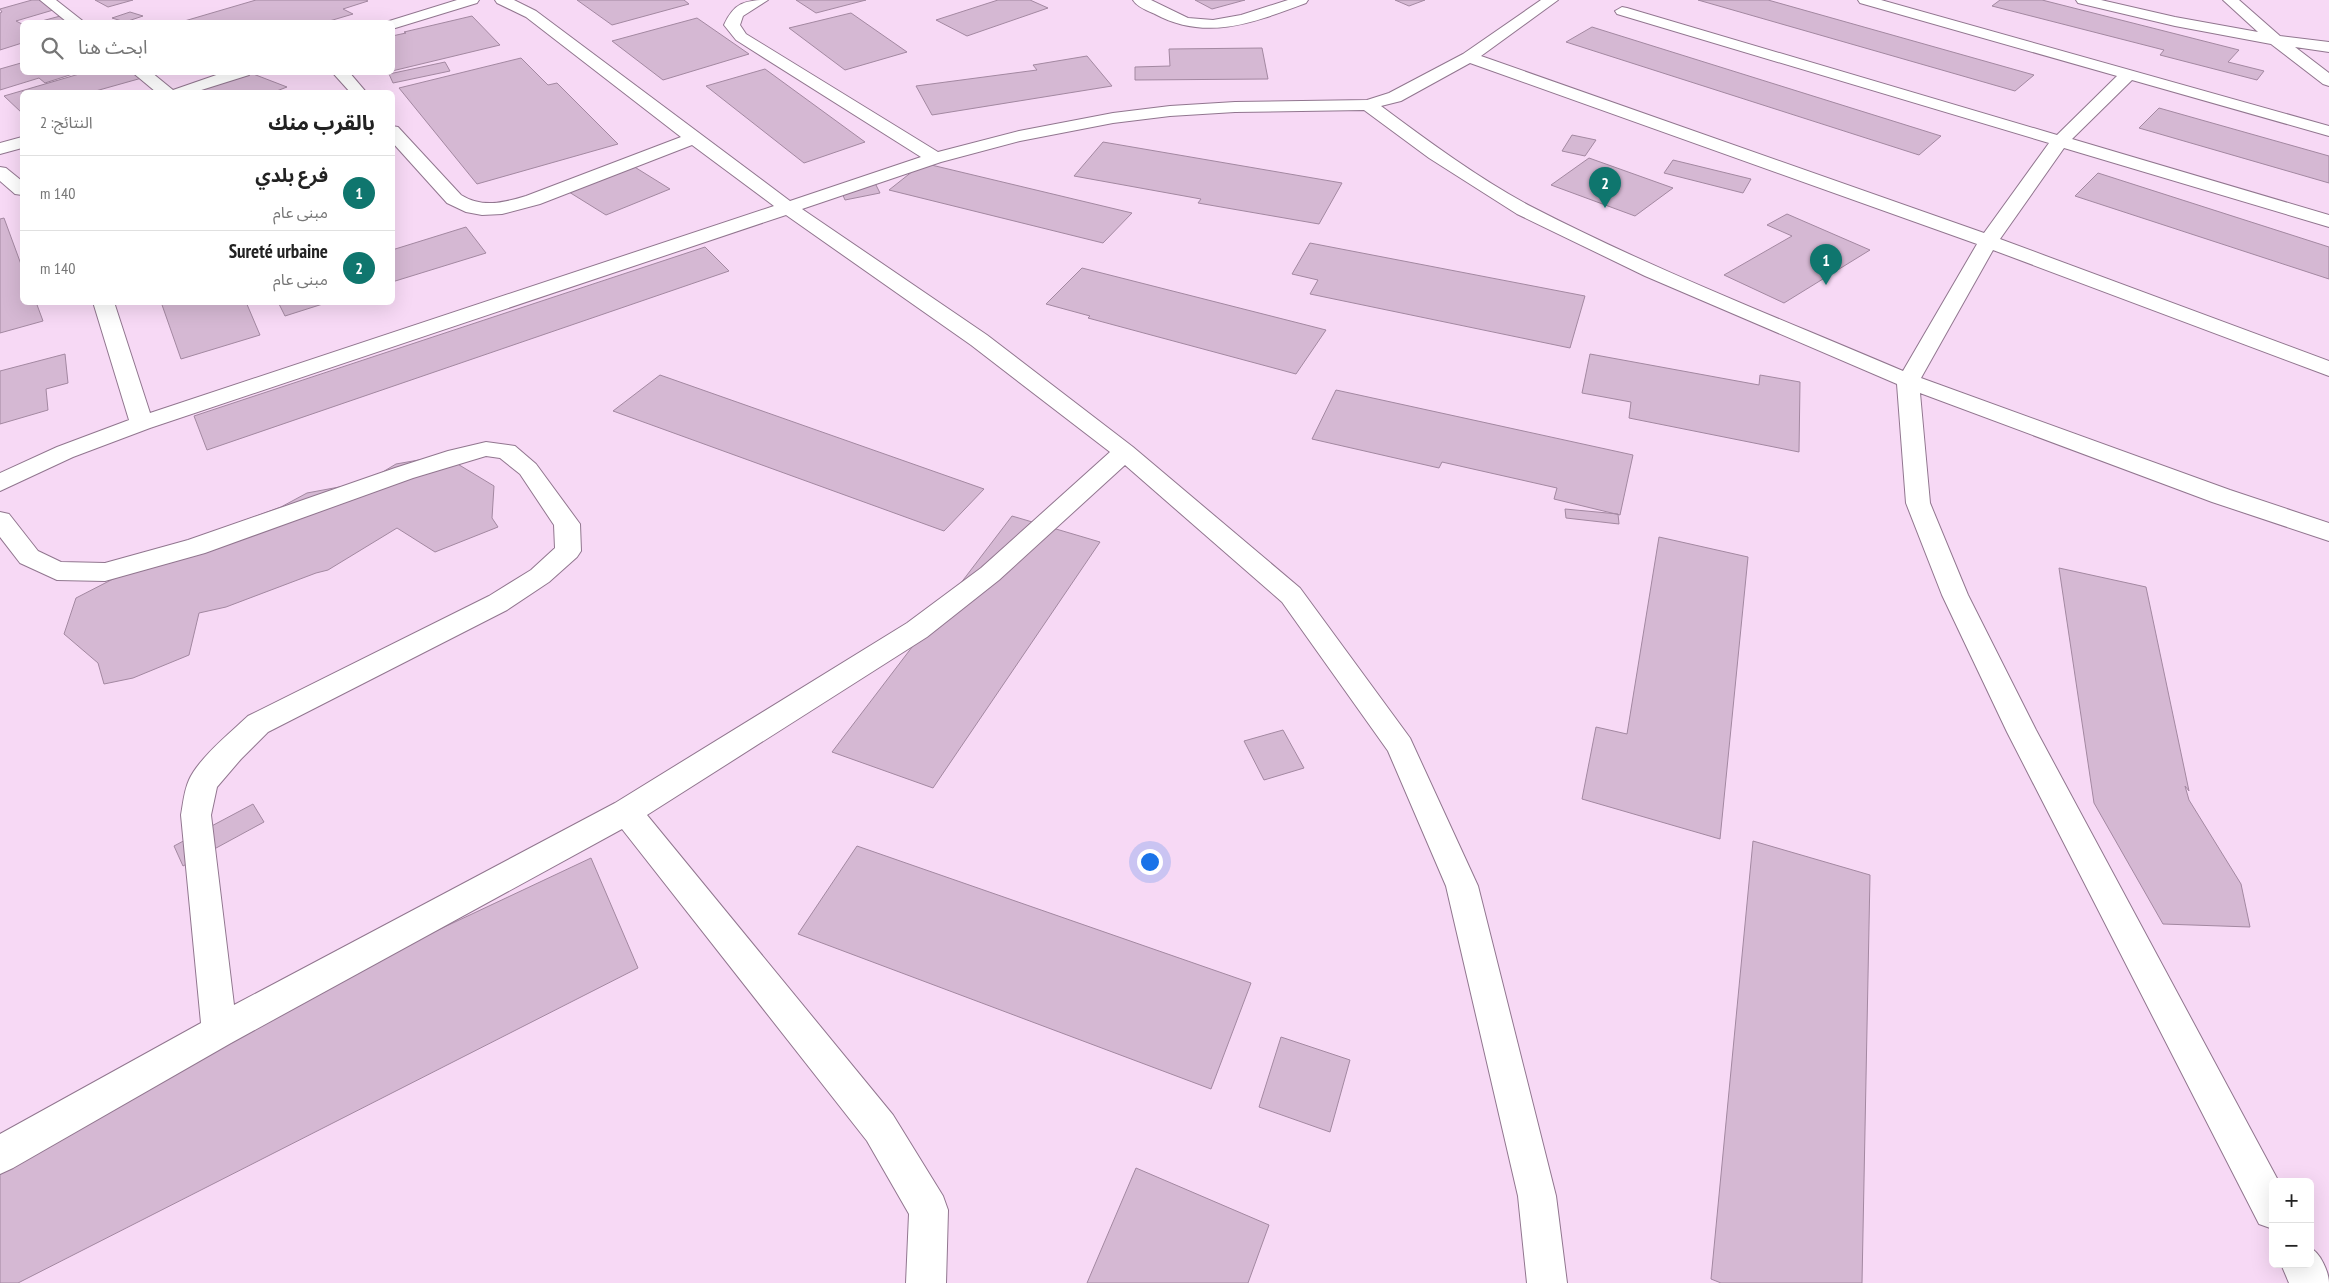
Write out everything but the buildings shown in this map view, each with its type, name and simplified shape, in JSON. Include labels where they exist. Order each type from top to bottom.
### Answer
[{"type":"street","points":[[48,0],[73,20]]},
{"type":"street","points":[[395,24],[472,0]]},
{"type":"street","points":[[502,0],[531,14],[788,208],[979,340],[1125,452],[1291,595],[1400,746],[1462,886],[1537,1196],[1547,1283]]},
{"type":"street","points":[[761,0],[737,12],[732,24],[741,37],[934,158]]},
{"type":"street","points":[[1140,0],[1167,15],[1186,22],[1209,24],[1234,21],[1301,0]]},
{"type":"street","points":[[0,483],[65,452],[142,423],[934,158],[1019,136],[1113,118],[1170,111],[1235,107],[1368,105],[1396,97],[1469,57],[1551,0]]},
{"type":"street","points":[[1865,0],[2329,131]]},
{"type":"street","points":[[2083,0],[2190,25],[2276,41],[2329,47]]},
{"type":"street","points":[[2230,0],[2276,41],[2329,80]]},
{"type":"street","points":[[1622,11],[2329,221]]},
{"type":"street","points":[[1469,57],[1988,241],[2329,369]]},
{"type":"street","points":[[144,75],[163,90]]},
{"type":"street","points":[[186,90],[234,75]]},
{"type":"street","points":[[343,75],[356,90]]},
{"type":"street","points":[[2128,75],[2060,141],[1988,241],[1908,381],[1918,503],[1955,595],[2022,732],[2269,1202]]},
{"type":"street","points":[[1368,105],[1435,154],[1524,210],[1652,272],[1908,381],[2221,496],[2329,532]]},
{"type":"street","points":[[395,134],[454,199],[465,207],[485,210],[510,207],[533,200],[694,138]]},
{"type":"street","points":[[0,149],[20,143]]},
{"type":"street","points":[[0,172],[20,188]]},
{"type":"street","points":[[104,305],[142,423]]},
{"type":"street","points":[[0,520],[28,557],[36,561],[57,571],[105,572],[196,547],[404,473],[456,456],[486,449],[507,451],[528,469],[567,524],[568,551],[540,576],[498,603],[258,724],[230,751],[203,782],[196,814],[219,1031]]},
{"type":"street","points":[[0,1155],[219,1031],[626,812],[917,630],[990,574],[1125,452]]},
{"type":"street","points":[[626,812],[880,1128],[929,1210],[926,1283]]},
{"type":"street","points":[[2303,1268],[2311,1283]]},
{"type":"place","name":"Sureté urbaine","points":[[1605,208]]},
{"type":"place","name":"فرع بلدي","points":[[1826,285]]}]
